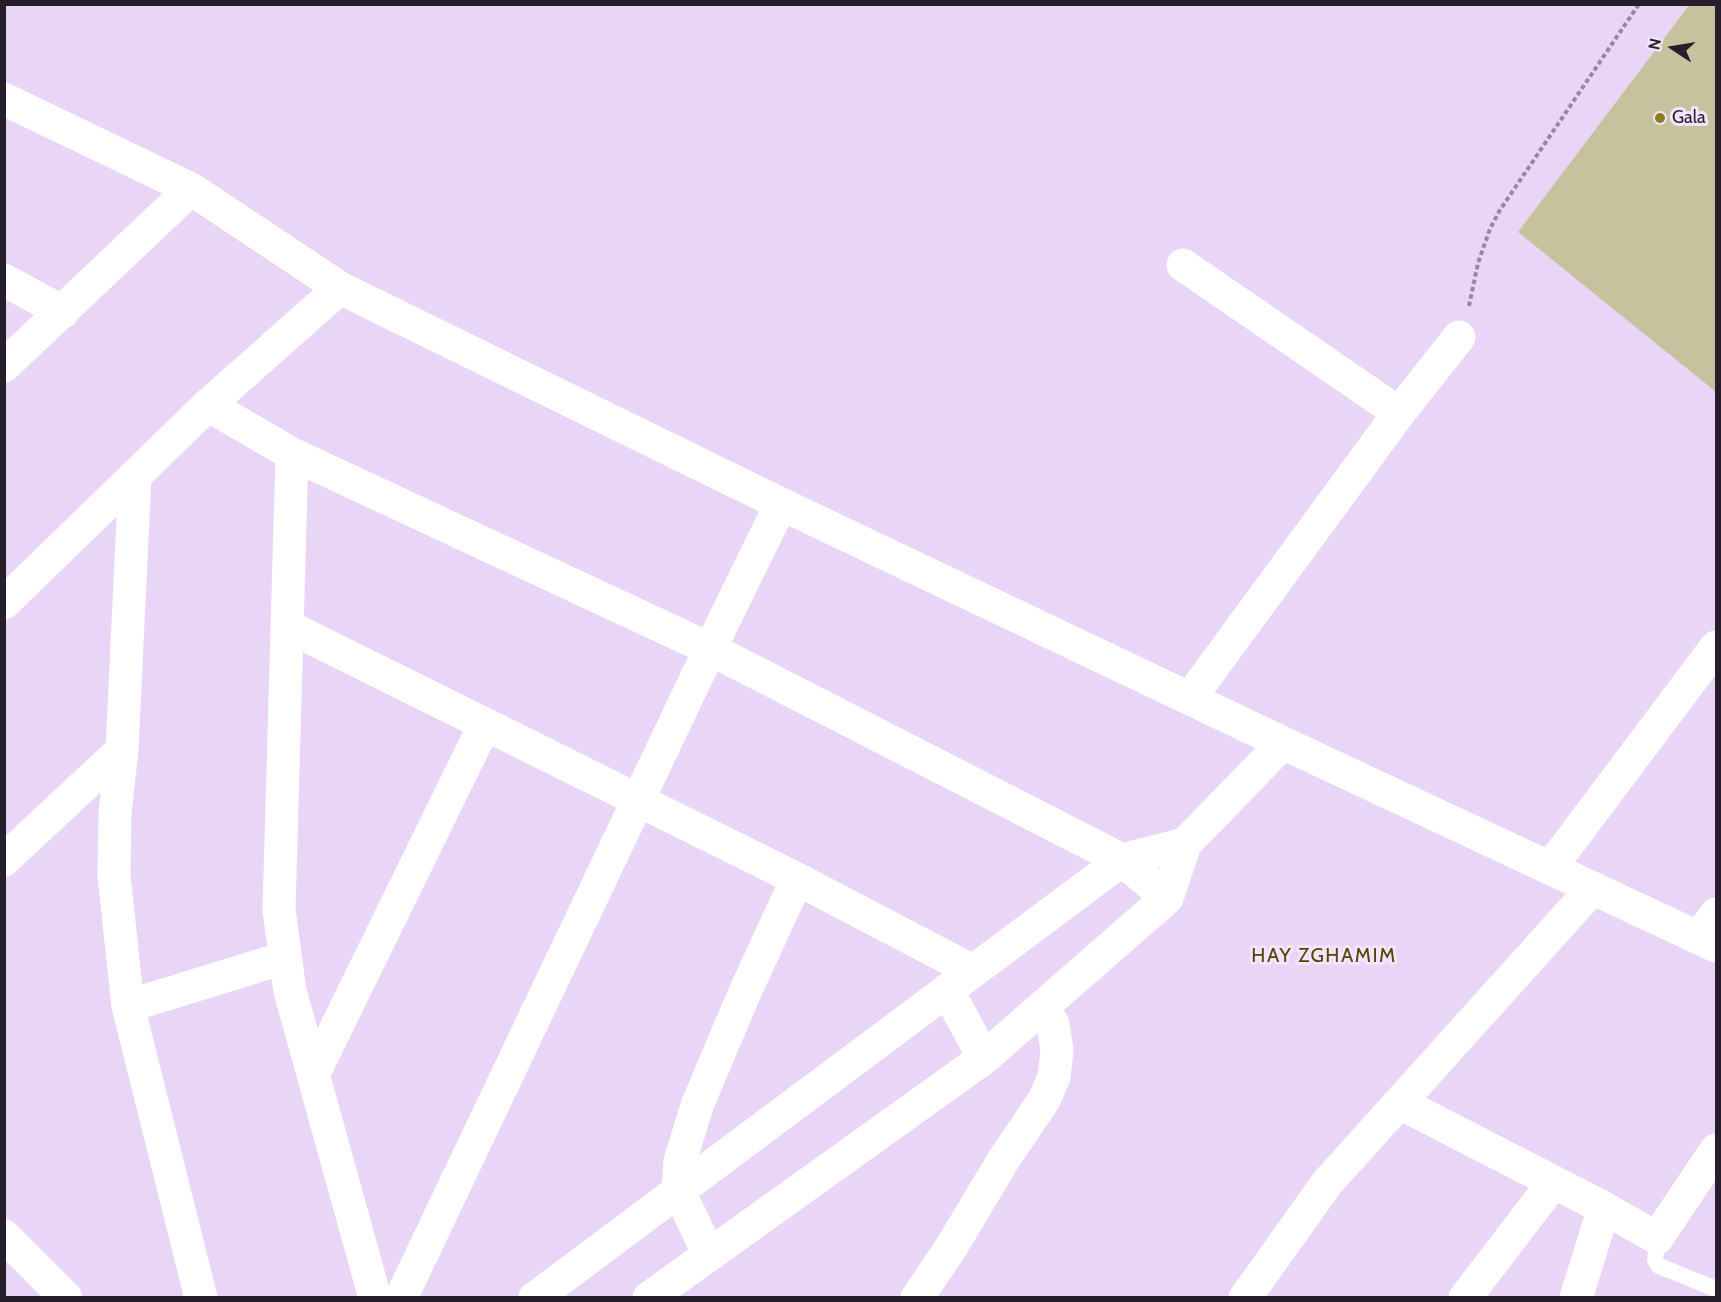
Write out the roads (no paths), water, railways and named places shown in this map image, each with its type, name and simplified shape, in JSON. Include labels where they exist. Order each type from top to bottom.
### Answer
[{"type":"street","points":[[4,99],[191,189],[340,288],[782,504],[1593,888],[1710,932]]},
{"type":"street","points":[[4,366],[191,189]]},
{"type":"street","points":[[1184,265],[1399,413]]},
{"type":"street","points":[[4,280],[63,312]]},
{"type":"street","points":[[4,603],[208,405],[340,288]]},
{"type":"street","points":[[1190,698],[1399,413],[1459,336]]},
{"type":"street","points":[[208,405],[292,454],[710,649],[1122,860],[1167,898]]},
{"type":"street","points":[[292,454],[279,910],[290,991],[375,1298]]},
{"type":"street","points":[[135,476],[122,750],[115,813],[114,876],[128,1006],[201,1298]]},
{"type":"street","points":[[401,1298],[710,649],[782,504]]},
{"type":"street","points":[[287,626],[797,879],[973,971]]},
{"type":"street","points":[[1550,868],[1716,647]]},
{"type":"street","points":[[313,1075],[485,724]]},
{"type":"street","points":[[649,1298],[984,1058],[1167,898],[1185,844],[1283,743]]},
{"type":"street","points":[[4,860],[122,750]]},
{"type":"street","points":[[535,1298],[678,1189],[1122,860],[1185,844]]},
{"type":"street","points":[[709,1254],[678,1189],[680,1161],[698,1103],[745,992],[797,879]]},
{"type":"street","points":[[1245,1298],[1328,1183],[1593,888]]},
{"type":"street","points":[[128,1006],[284,958]]},
{"type":"street","points":[[947,990],[984,1058]]},
{"type":"street","points":[[917,1298],[952,1246],[1004,1159],[1044,1101],[1054,1077],[1057,1050],[1053,1024],[1041,1008]]},
{"type":"street","points":[[1400,1102],[1657,1238],[1716,1150]]},
{"type":"street","points":[[1465,1298],[1554,1183]]},
{"type":"street","points":[[1576,1298],[1604,1208]]},
{"type":"street","points":[[4,1236],[66,1298]]},
{"type":"lane","points":[[1657,1238],[1655,1260],[1659,1266],[1716,1289]]},
{"type":"place","name":"Gala","points":[[1660,118]]},
{"type":"district","name":"HAY ZGHAMIM","points":[[1324,956]]}]
